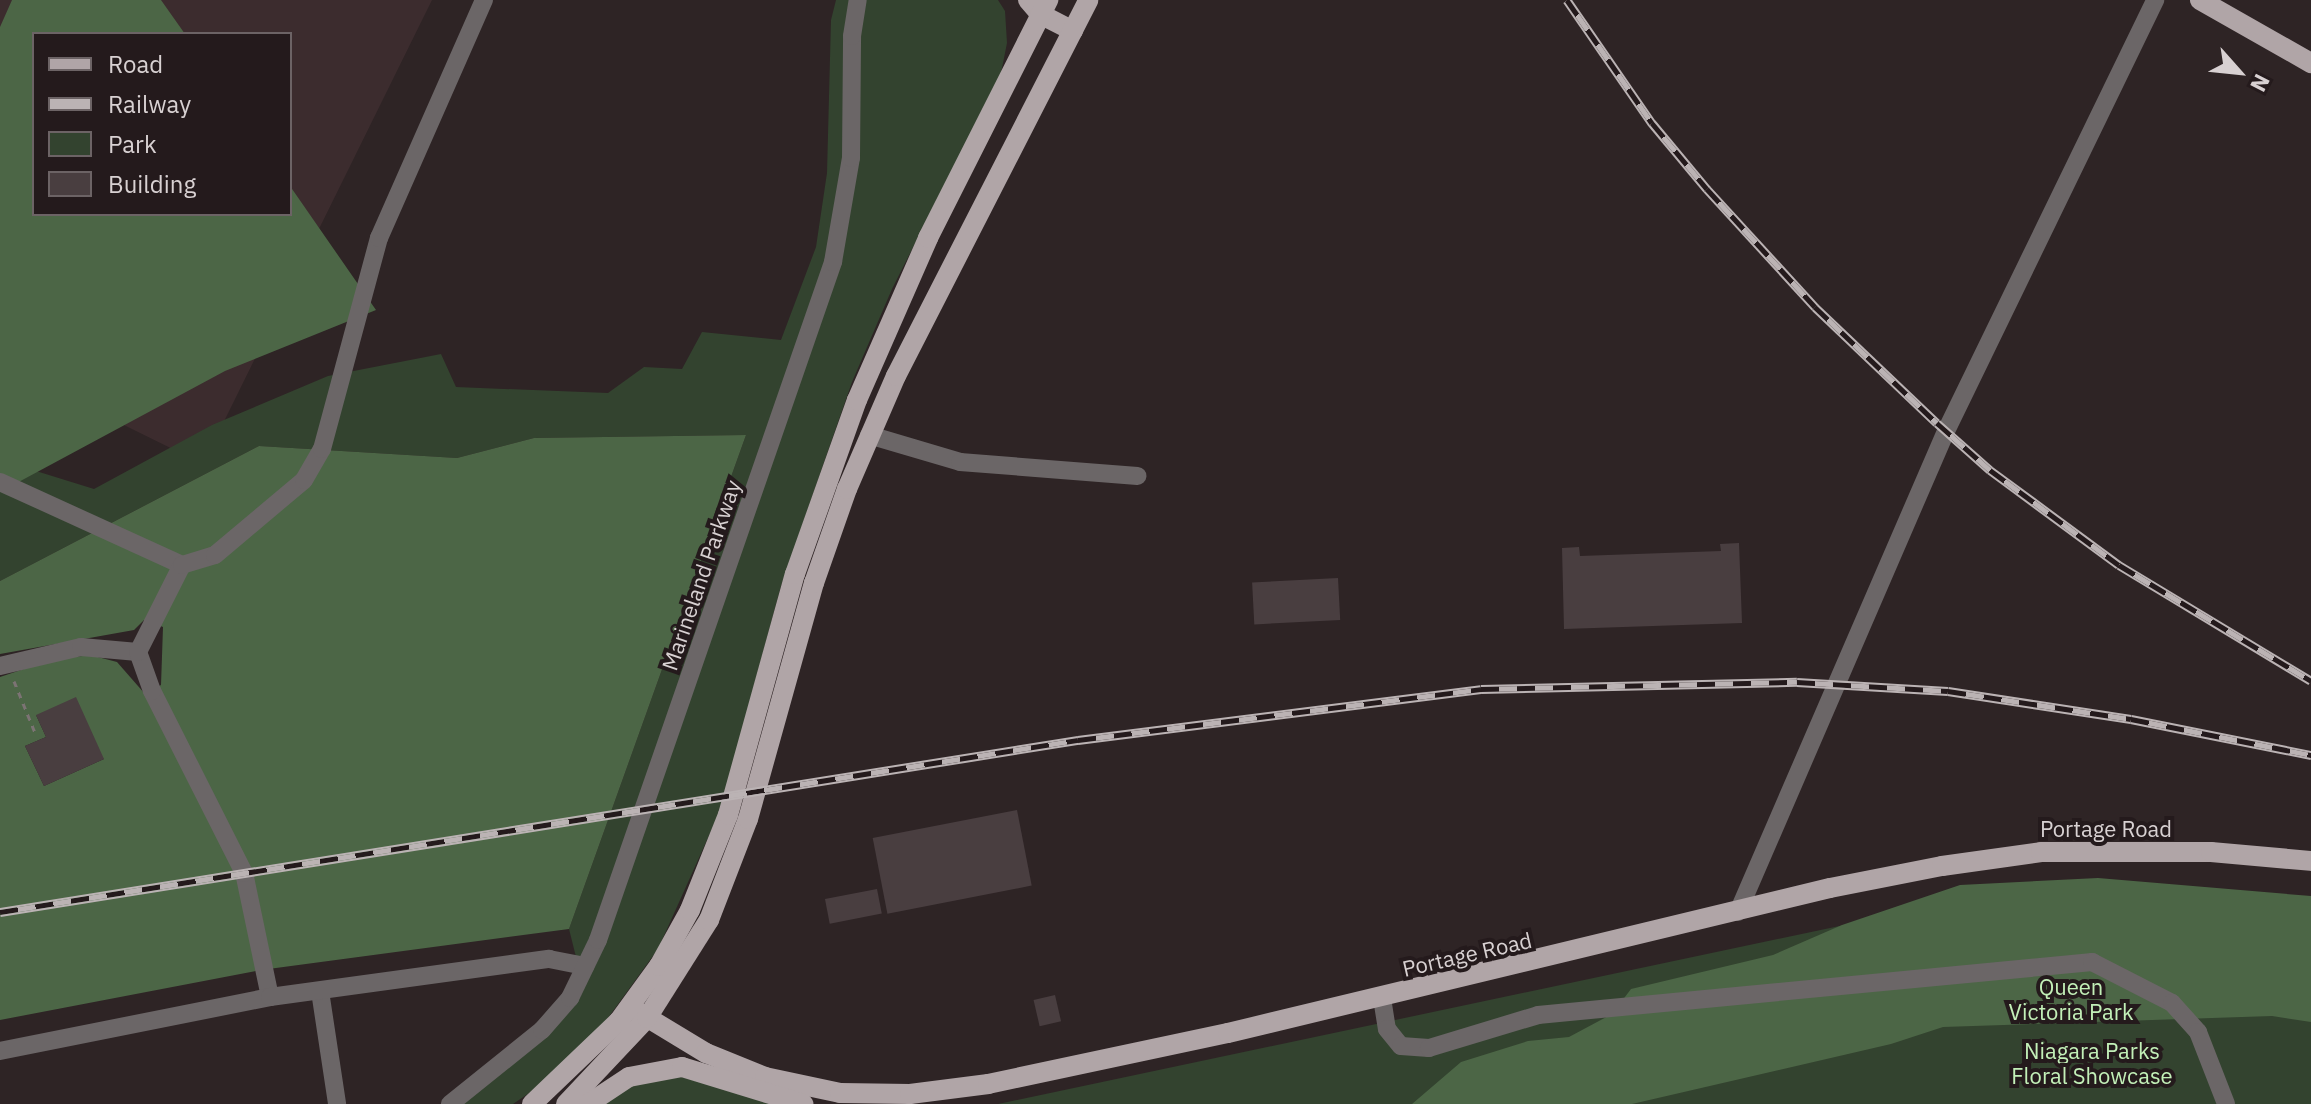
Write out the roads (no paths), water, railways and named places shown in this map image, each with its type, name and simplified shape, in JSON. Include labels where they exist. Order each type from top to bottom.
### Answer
[{"type":"main road","points":[[566,1104],[698,939],[732,866],[814,583],[869,435],[1088,0]]},
{"type":"main road","points":[[2200,0],[2311,63]]},
{"type":"main road","points":[[532,1104],[639,1013],[716,850],[795,574],[879,344],[1039,5],[1073,31]]},
{"type":"main road","name":"Portage Road","points":[[639,1013],[746,1071],[830,1092],[925,1093],[1067,1068],[1382,998],[1830,888],[2041,852],[2211,852],[2311,861]]},
{"type":"main road","points":[[588,1104],[629,1077],[682,1067],[803,1104]]},
{"type":"main road","points":[[949,1104],[995,1094],[1067,1068]]},
{"type":"street","points":[[270,997],[244,873],[152,691],[138,652],[182,565],[226,545],[304,480],[322,449],[379,238],[484,0]]},
{"type":"street","name":"Marineland Parkway","points":[[450,1104],[542,1030],[570,998],[585,966],[833,262],[851,158],[852,36],[858,0]]},
{"type":"street","points":[[1738,912],[1946,431],[2155,0]]},
{"type":"street","points":[[869,435],[960,462],[1137,476]]},
{"type":"street","points":[[0,482],[182,565]]},
{"type":"street","points":[[3,664],[81,647],[138,652]]},
{"type":"street","points":[[0,1051],[270,997],[549,959],[585,966]]},
{"type":"street","points":[[1382,998],[1387,1029],[1401,1046],[1429,1048],[1538,1015],[2092,962],[2172,1003],[2198,1032],[2226,1104]]},
{"type":"street","points":[[320,991],[337,1104]]},
{"type":"railway","points":[[1567,0],[1652,123],[1707,189],[1815,307],[1937,423],[1990,470],[2119,565],[2311,681]]},
{"type":"railway","points":[[0,912],[1078,740],[1481,689],[1797,682],[1948,691],[2131,719],[2311,755]]},
{"type":"park label","name":"Queen Victoria Park","points":[[2071,998]]},
{"type":"park label","name":"Niagara Parks Floral Showcase","points":[[2092,1062]]}]
